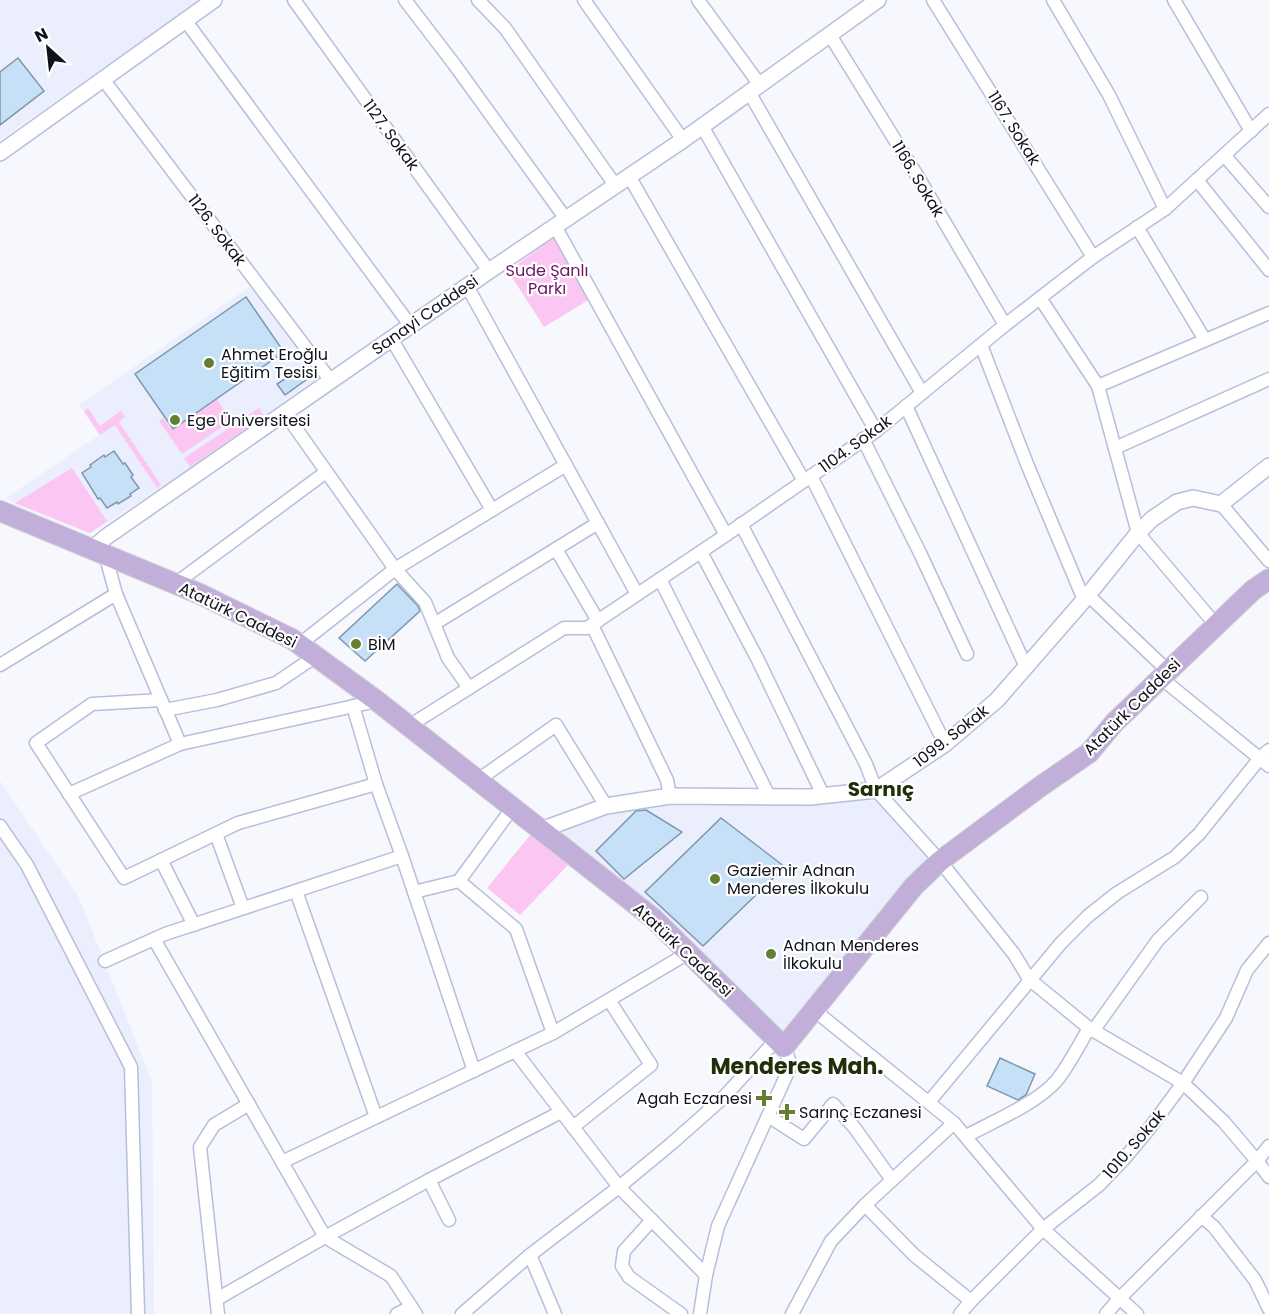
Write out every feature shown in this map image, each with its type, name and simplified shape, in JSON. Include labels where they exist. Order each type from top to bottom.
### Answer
[{"type":"main road","name":"Atatürk Caddesi","points":[[0,511],[200,594],[300,644],[377,701],[652,918],[780,1043],[814,1010],[914,886],[940,861],[1089,753],[1115,722],[1164,674],[1253,590],[1269,579]]},
{"type":"street","points":[[0,153],[214,0]]},
{"type":"street","name":"1127. Sokak","points":[[294,0],[489,271]]},
{"type":"street","points":[[405,0],[454,64],[561,222],[726,535]]},
{"type":"street","points":[[478,0],[505,28],[615,185]]},
{"type":"street","points":[[584,0],[683,140]]},
{"type":"street","points":[[698,0],[755,88],[922,393]]},
{"type":"street","name":"1167. Sokak","points":[[933,0],[1093,257]]},
{"type":"street","points":[[1053,0],[1109,95],[1165,209]]},
{"type":"street","points":[[1174,0],[1251,131]]},
{"type":"street","name":"Sanayi Caddesi","points":[[98,552],[106,537],[391,338],[683,140],[830,34],[870,2]]},
{"type":"street","points":[[185,20],[410,325]]},
{"type":"street","name":"1166. Sokak","points":[[830,34],[1005,325]]},
{"type":"street","name":"1126. Sokak","points":[[103,79],[331,381]]},
{"type":"street","name":"1104. Sokak","points":[[409,726],[564,628],[587,628],[595,623],[876,431],[1005,325],[1093,257],[1165,209],[1269,114]]},
{"type":"street","points":[[702,126],[876,431]]},
{"type":"street","points":[[1224,155],[1269,207]]},
{"type":"street","points":[[629,176],[808,478],[945,744]]},
{"type":"street","points":[[1197,180],[1269,270]]},
{"type":"street","points":[[1137,227],[1205,340]]},
{"type":"street","points":[[467,286],[637,594]]},
{"type":"street","points":[[1040,298],[1098,386],[1138,533],[1216,625]]},
{"type":"street","points":[[1098,386],[1269,313]]},
{"type":"street","points":[[391,338],[492,510]]},
{"type":"street","points":[[929,1102],[1060,943],[1088,916],[1117,893],[1175,857],[1199,834],[1266,758],[1164,674],[1086,597],[1028,464],[981,345]]},
{"type":"street","points":[[1115,448],[1269,379]]},
{"type":"street","points":[[906,406],[1026,667]]},
{"type":"street","points":[[285,413],[395,569],[425,602],[448,658],[469,688]]},
{"type":"street","points":[[863,439],[967,654]]},
{"type":"street","points":[[300,644],[395,569],[567,465]]},
{"type":"street","points":[[1269,466],[1221,504],[1269,561]]},
{"type":"street","points":[[175,584],[326,471]]},
{"type":"street","name":"1099. Sokak","points":[[541,830],[606,806],[670,796],[823,795],[876,790],[945,744],[997,700],[1152,519],[1177,502],[1193,498],[1221,504]]},
{"type":"street","points":[[434,624],[598,523]]},
{"type":"street","points":[[741,524],[866,764],[876,790],[940,861],[1014,954],[1029,979],[1091,1030],[1183,1083],[1224,1122],[1269,1177]]},
{"type":"street","points":[[556,549],[595,623],[667,780],[670,796]]},
{"type":"street","points":[[98,552],[180,744]]},
{"type":"street","points":[[701,552],[758,660],[823,795]]},
{"type":"street","points":[[660,579],[770,796]]},
{"type":"street","points":[[0,665],[116,594]]},
{"type":"street","points":[[316,656],[276,683],[217,700],[163,705],[92,704],[36,743],[124,878],[238,823],[376,784]]},
{"type":"street","points":[[69,794],[180,744],[377,701]]},
{"type":"street","points":[[353,706],[376,784],[474,1071]]},
{"type":"street","points":[[478,780],[556,726],[606,806]]},
{"type":"street","points":[[414,892],[459,881],[513,807]]},
{"type":"street","points":[[0,826],[27,865],[131,1067],[138,1314]]},
{"type":"street","points":[[216,834],[243,908]]},
{"type":"street","points":[[105,961],[154,939],[402,856]]},
{"type":"street","points":[[161,860],[194,925]]},
{"type":"street","points":[[459,881],[516,928],[553,1033]]},
{"type":"street","points":[[296,891],[376,1117]]},
{"type":"street","points":[[966,1136],[1044,1093],[1057,1080],[1158,940],[1201,897]]},
{"type":"street","points":[[154,939],[325,1237],[391,1276],[413,1310],[397,1314]]},
{"type":"street","name":"1010. Sokak","points":[[960,1314],[970,1301],[1043,1229],[1099,1185],[1149,1129],[1226,1018],[1247,970],[1269,943]]},
{"type":"street","points":[[282,1162],[553,1033],[688,953]]},
{"type":"street","points":[[573,1127],[651,1065],[609,1000]]},
{"type":"street","points":[[814,1010],[954,1123],[1043,1229],[1137,1314]]},
{"type":"street","points":[[462,1314],[530,1255],[619,1187],[723,1098],[780,1043],[791,1065],[718,1226],[706,1275],[700,1314]]},
{"type":"street","points":[[515,1051],[619,1187],[706,1275]]},
{"type":"street","points":[[218,1314],[200,1147],[214,1125],[249,1104]]},
{"type":"street","points":[[768,1116],[804,1138],[833,1104],[854,1127],[892,1180]]},
{"type":"street","points":[[217,1299],[429,1180],[561,1112]]},
{"type":"street","points":[[792,1314],[831,1241],[865,1205],[954,1123]]},
{"type":"street","points":[[1106,1314],[1257,1161],[1269,1146]]},
{"type":"street","points":[[429,1180],[449,1220]]},
{"type":"street","points":[[865,1205],[914,1255],[970,1301]]},
{"type":"street","points":[[1202,1216],[1214,1227],[1255,1280],[1269,1309]]},
{"type":"street","points":[[652,1220],[624,1251],[622,1266],[629,1277],[681,1314]]},
{"type":"street","points":[[530,1255],[555,1314]]},
{"type":"shaded area","points":[[0,0],[201,0],[0,140]]},
{"type":"shaded area","name":"Ege Üniversitesi","points":[[251,286],[320,379],[90,534],[15,504],[6,498],[99,435],[79,405]]},
{"type":"shaded area","points":[[0,781],[79,898],[152,1081],[154,1314],[0,1314]]},
{"type":"shaded area","name":"Adnan Menderes İlkokulu","points":[[876,790],[940,861],[784,1047],[541,830],[606,806]]},
{"type":"green space","name":"Sude Şanlı Parkı","points":[[556,236],[590,299],[544,327],[508,271]]},
{"type":"green space","points":[[217,399],[231,421],[182,454],[159,421],[163,418],[172,430]]},
{"type":"green space","points":[[88,408],[100,426],[121,411],[125,417],[119,422],[161,485],[157,488],[115,425],[100,435],[84,411]]},
{"type":"green space","points":[[259,408],[264,416],[190,467],[184,458]]},
{"type":"green space","points":[[72,468],[107,521],[90,533],[15,503]]},
{"type":"green space","points":[[532,833],[568,865],[520,915],[487,888]]},
{"type":"building","points":[[18,58],[44,91],[0,125],[0,72]]},
{"type":"building","name":"Ahmet Eroğlu Eğitim Tesisi","points":[[246,297],[284,352],[173,429],[135,374]]},
{"type":"building","points":[[303,367],[310,377],[285,395],[277,384]]},
{"type":"building","points":[[114,451],[123,464],[125,463],[139,488],[130,494],[131,496],[107,508],[100,498],[98,499],[82,473],[104,455],[105,457]]},
{"type":"building","points":[[397,584],[420,611],[365,661],[339,638]]},
{"type":"building","points":[[646,810],[682,832],[624,879],[596,851],[636,811]]},
{"type":"building","name":"Gaziemir Adnan Menderes İlkokulu","points":[[721,818],[785,867],[703,946],[645,892]]},
{"type":"building","points":[[1000,1058],[1035,1074],[1026,1095],[1018,1100],[987,1086]]},
{"type":"place","name":"Ahmet Eroğlu Eğitim Tesisi","points":[[209,363]]},
{"type":"place","name":"Ege Üniversitesi","points":[[175,420]]},
{"type":"place","name":"BİM","points":[[356,644]]},
{"type":"place","name":"Gaziemir Adnan Menderes İlkokulu","points":[[715,879]]},
{"type":"place","name":"Adnan Menderes İlkokulu","points":[[771,954]]},
{"type":"place","name":"Agah Eczanesi","points":[[764,1098]]},
{"type":"place","name":"Sarınç Eczanesi","points":[[787,1112]]},
{"type":"district","name":"Sarnıç","points":[[881,789]]},
{"type":"district","name":"Menderes Mah.","points":[[797,1066]]}]
